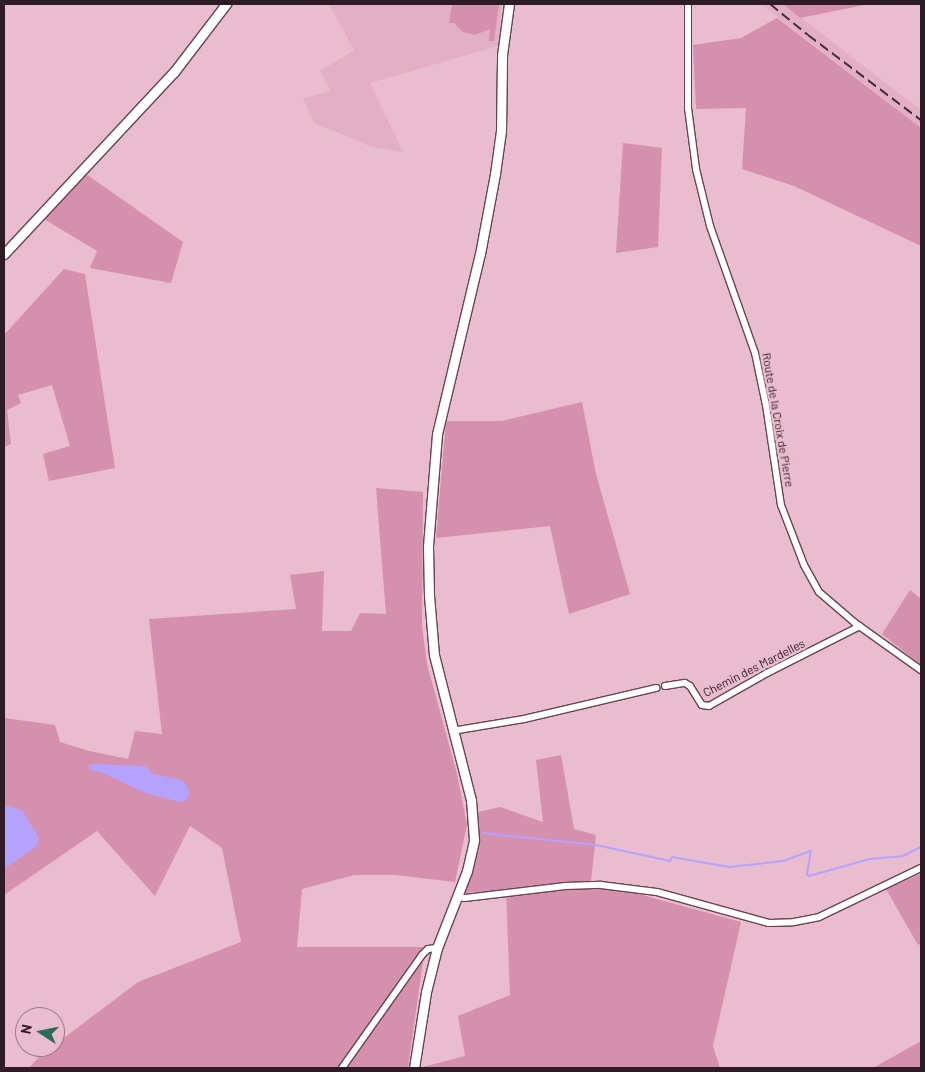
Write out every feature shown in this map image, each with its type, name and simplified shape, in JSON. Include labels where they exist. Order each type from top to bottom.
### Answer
[{"type":"main road","points":[[4,254],[174,72],[226,4]]},
{"type":"main road","points":[[414,1068],[426,992],[437,948],[472,854],[474,821],[438,678],[431,635],[428,571],[433,468],[441,413],[480,254],[495,174],[501,131],[502,56],[508,4]]},
{"type":"street","name":"Route de la Croix de Pierre","points":[[688,4],[688,99],[696,169],[710,226],[755,353],[766,404],[781,505],[812,583],[826,599],[921,670]]},
{"type":"street","name":"Chemin des Mardelles","points":[[664,686],[685,683],[690,686],[702,705],[710,706],[767,673],[860,626]]},
{"type":"street","points":[[452,731],[524,719],[656,688]]},
{"type":"street","points":[[457,897],[465,898],[565,886],[601,885],[657,892],[769,923],[794,922],[820,917],[921,868]]},
{"type":"street","points":[[342,1068],[422,955],[428,950],[437,948]]},
{"type":"shaded area","points":[[329,4],[502,4],[498,46],[370,83],[403,152],[372,147],[314,123],[303,98],[331,91],[320,71],[354,50]]},
{"type":"shaded area","points":[[452,4],[499,4],[494,41],[489,41],[490,29],[475,35],[463,32],[454,23],[449,23]]},
{"type":"shaded area","points":[[761,4],[783,4],[921,110],[921,128]]},
{"type":"shaded area","points":[[783,4],[869,4],[800,18]]},
{"type":"shaded area","points":[[777,18],[921,128],[921,246],[794,186],[742,169],[746,108],[696,109],[693,45],[741,38]]},
{"type":"shaded area","points":[[623,143],[662,148],[658,247],[616,253]]},
{"type":"shaded area","points":[[86,174],[183,242],[171,283],[90,268],[97,251],[44,219]]},
{"type":"shaded area","points":[[64,269],[85,274],[115,468],[49,481],[43,454],[70,446],[52,385],[18,395],[21,403],[7,410],[11,444],[4,447],[4,335]]},
{"type":"shaded area","points":[[582,402],[596,474],[630,594],[569,614],[550,526],[436,538],[446,421],[502,421]]},
{"type":"shaded area","points":[[376,488],[423,492],[422,626],[427,664],[457,774],[467,825],[455,882],[395,875],[354,875],[302,889],[297,947],[425,947],[408,1068],[29,1068],[39,1057],[65,1057],[65,1037],[138,982],[241,942],[222,848],[190,826],[155,896],[97,831],[4,895],[4,718],[55,725],[60,742],[89,751],[128,759],[135,731],[162,734],[149,619],[296,609],[290,575],[324,571],[322,631],[351,631],[360,613],[386,614]]},
{"type":"shaded area","points":[[910,590],[921,599],[921,665],[882,634]]},
{"type":"shaded area","points":[[561,755],[574,829],[596,835],[591,881],[741,922],[713,1046],[720,1068],[419,1068],[465,1056],[458,1016],[510,995],[506,890],[463,893],[479,849],[478,812],[500,807],[543,822],[536,760]]},
{"type":"shaded area","points":[[93,764],[145,766],[153,774],[182,780],[187,786],[189,794],[185,801],[180,802],[145,793],[103,773],[90,770],[88,766]]},
{"type":"shaded area","points":[[4,805],[22,810],[39,838],[37,846],[4,869]]},
{"type":"shaded area","points":[[921,874],[921,943],[918,945],[886,889]]},
{"type":"shaded area","points":[[921,1041],[921,1068],[873,1068]]},
{"type":"waterway","points":[[483,833],[596,845],[670,861],[672,857],[729,867],[783,861],[811,851],[807,874],[809,876],[870,859],[903,856],[921,847]]},
{"type":"railway","points":[[770,4],[921,120]]}]
